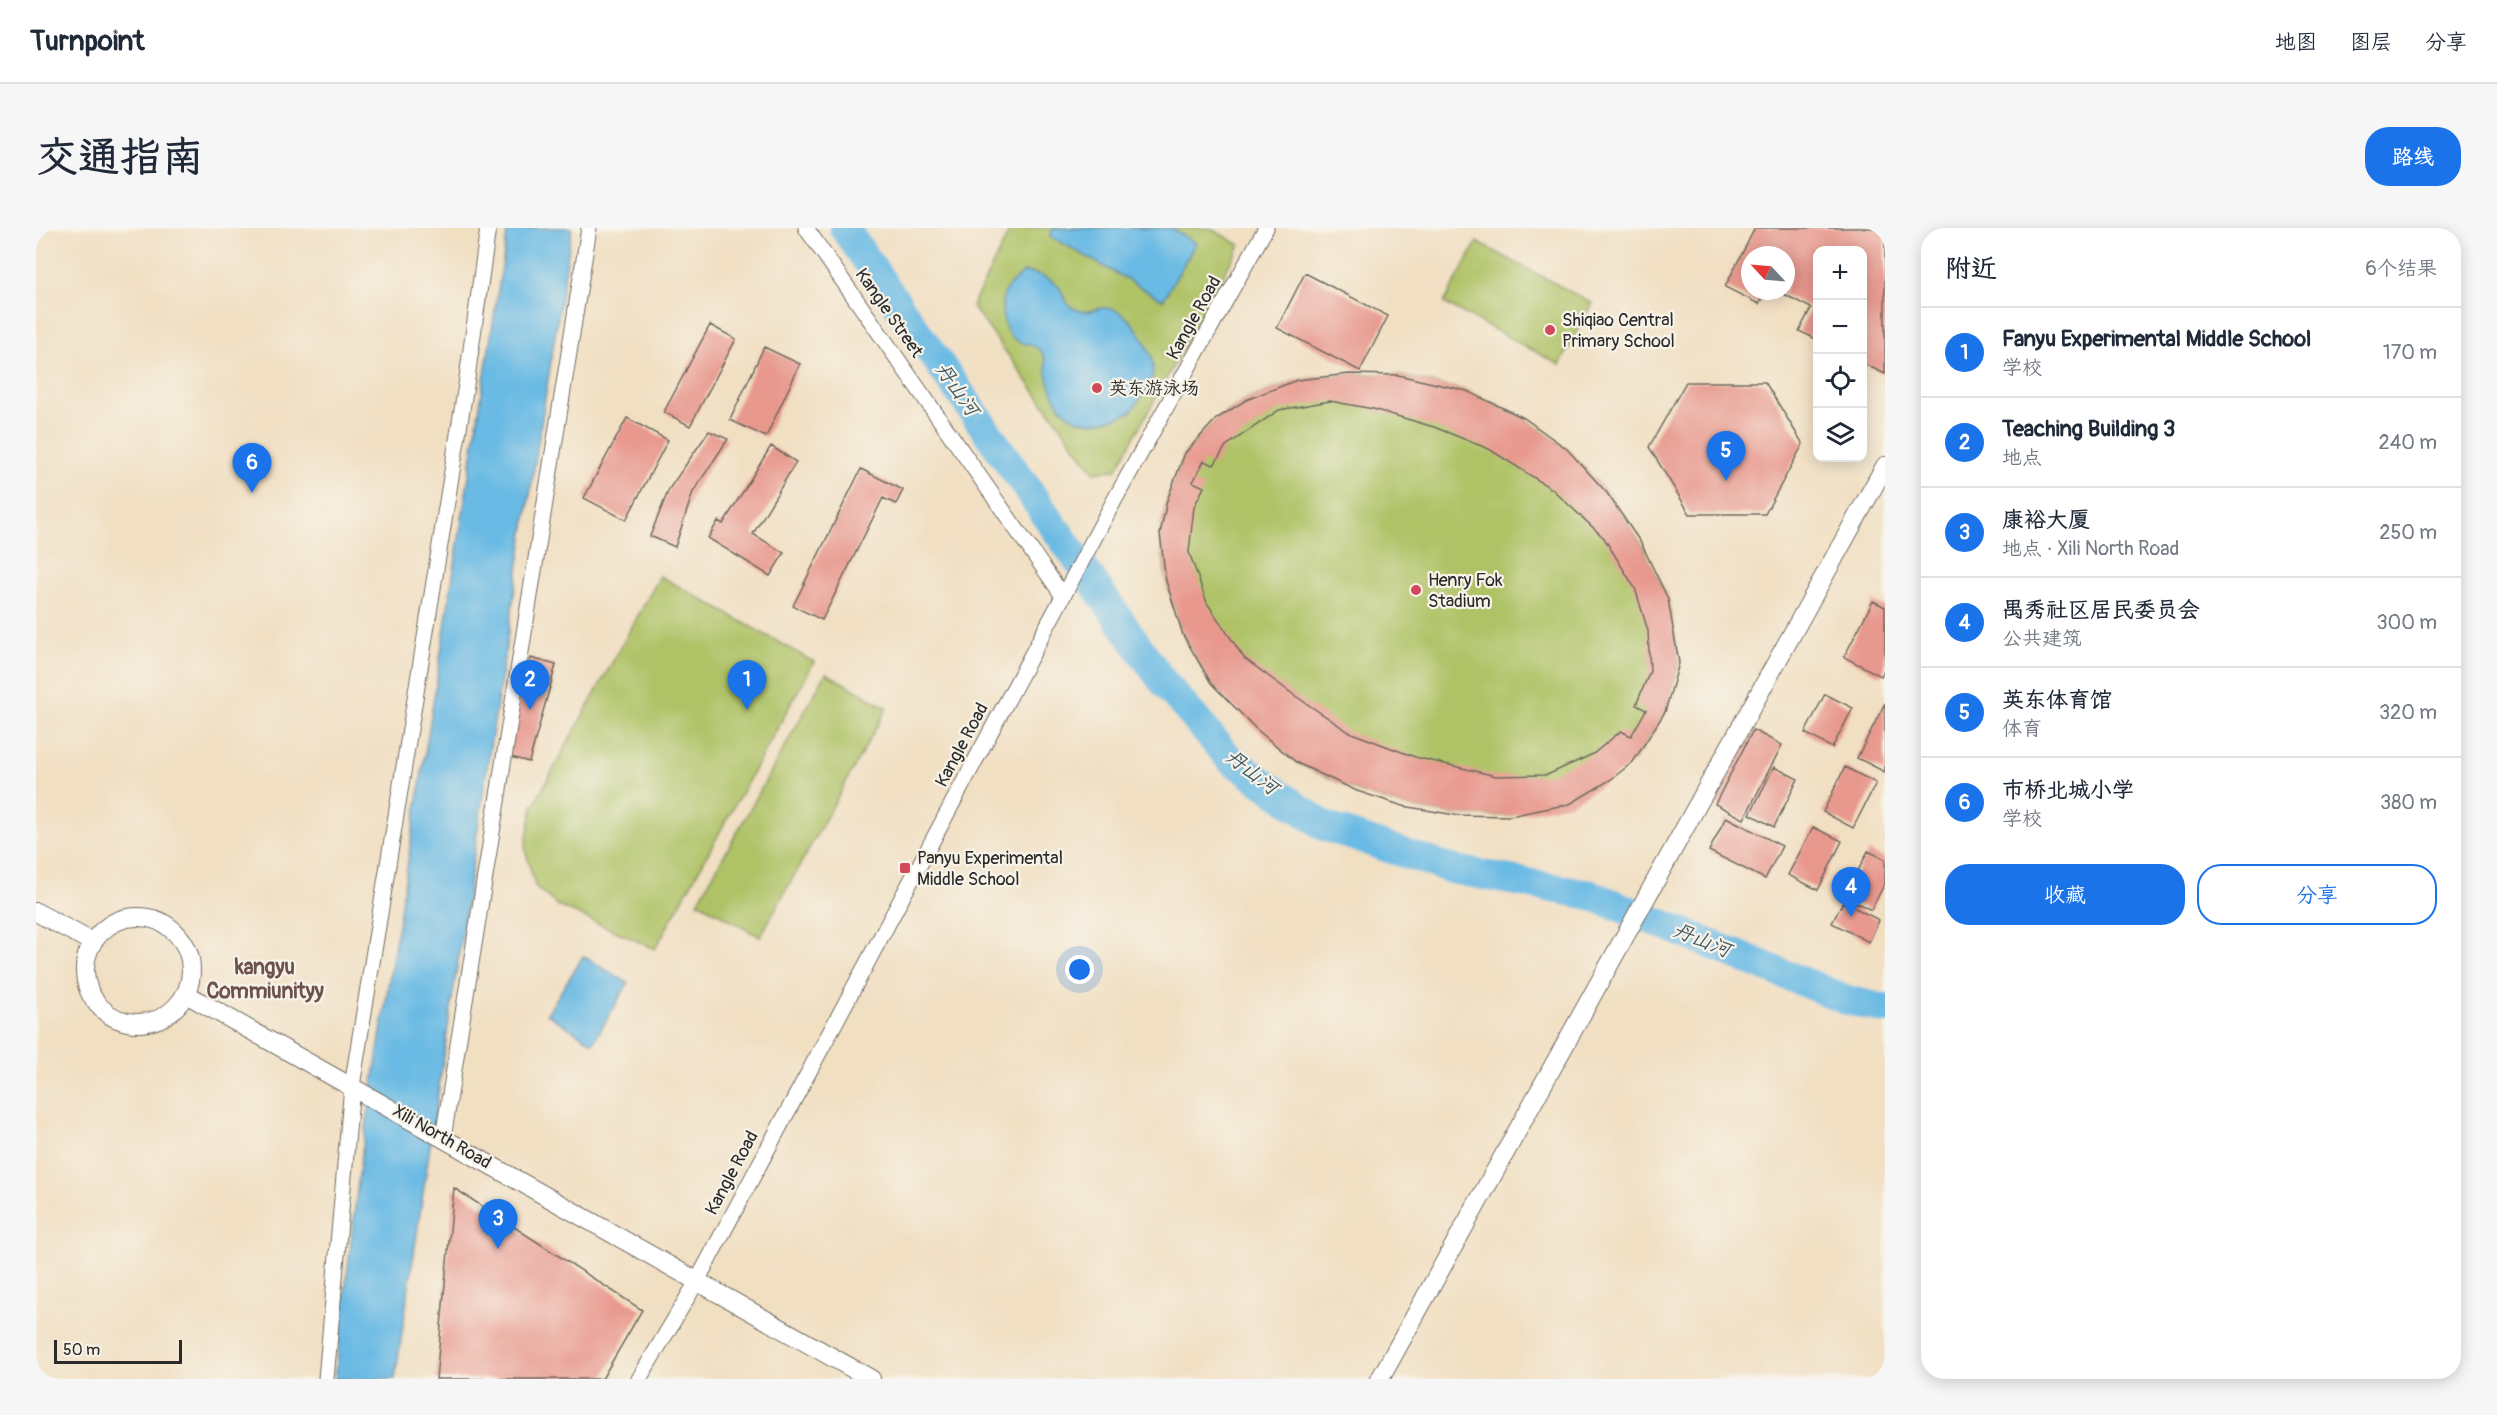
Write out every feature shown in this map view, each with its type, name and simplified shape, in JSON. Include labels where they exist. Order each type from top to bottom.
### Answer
[{"type":"street","points":[[326,1379],[352,1086],[466,385],[488,228]]},
{"type":"street","points":[[443,1138],[588,228]]},
{"type":"street","name":"Kangle Street","points":[[806,228],[1063,597]]},
{"type":"street","name":"Kangle Road","points":[[639,1379],[696,1282],[1115,499],[1266,228]]},
{"type":"street","points":[[1380,1379],[1885,466]]},
{"type":"street","points":[[36,912],[92,942]]},
{"type":"street","points":[[138,916],[164,922],[184,941],[187,950],[192,968],[186,994],[170,1013],[148,1023],[123,1022],[102,1010],[88,990],[85,966],[92,942],[111,923],[138,916]]},
{"type":"street","name":"Xili North Road","points":[[186,994],[871,1379]]},
{"type":"green space","name":"英东游泳场","points":[[1011,228],[1210,228],[1240,245],[1116,470],[1094,472],[972,306]]},
{"type":"green space","points":[[1477,242],[1592,303],[1560,365],[1444,303]]},
{"type":"green space","name":"Henry Fok Stadium","points":[[1349,374],[1398,375],[1467,391],[1524,418],[1567,449],[1607,493],[1641,543],[1668,599],[1679,663],[1665,712],[1633,762],[1510,816],[1455,815],[1403,806],[1357,791],[1297,763],[1211,683],[1183,635],[1166,581],[1160,534],[1167,500],[1185,453],[1216,419],[1246,400],[1297,380]]},
{"type":"green space","points":[[660,576],[814,662],[655,949],[557,905],[535,886],[525,848],[533,806]]},
{"type":"green space","points":[[826,673],[887,708],[760,937],[698,902]]},
{"type":"water","points":[[508,228],[572,228],[491,741],[395,1379],[335,1379],[360,1165]]},
{"type":"water","points":[[1054,228],[1171,228],[1196,243],[1163,300],[1050,236]]},
{"type":"water","points":[[1024,272],[1051,280],[1073,308],[1084,312],[1103,308],[1117,311],[1125,316],[1140,333],[1153,363],[1153,372],[1147,388],[1131,412],[1103,421],[1091,422],[1070,416],[1062,408],[1049,381],[1043,354],[1033,346],[1014,339],[1006,329],[1004,322],[1002,307],[1004,294],[1007,288]]},
{"type":"water","points":[[583,956],[628,983],[593,1043],[547,1014]]},
{"type":"building","points":[[1755,228],[1885,228],[1885,374],[1867,365],[1867,246],[1813,246],[1813,338],[1799,331],[1811,308],[1795,300],[1795,246],[1746,246]]},
{"type":"building","points":[[1741,256],[1741,295],[1725,287]]},
{"type":"building","points":[[1305,273],[1388,316],[1360,371],[1277,328]]},
{"type":"building","points":[[710,325],[736,339],[690,426],[664,412]]},
{"type":"building","points":[[764,347],[800,364],[766,437],[730,420]]},
{"type":"building","points":[[1349,374],[1398,375],[1467,391],[1524,418],[1567,449],[1607,493],[1641,543],[1668,599],[1679,663],[1665,712],[1633,762],[1610,780],[1570,804],[1510,816],[1455,815],[1403,806],[1357,791],[1297,763],[1255,728],[1211,683],[1183,635],[1166,581],[1160,534],[1167,500],[1185,453],[1216,419],[1246,400],[1297,380]],"holes":[[[1330,401],[1373,409],[1434,427],[1489,449],[1552,489],[1604,538],[1635,588],[1648,631],[1650,671],[1636,705],[1646,710],[1631,736],[1621,731],[1593,754],[1547,775],[1496,776],[1415,757],[1349,732],[1244,658],[1207,603],[1189,552],[1194,507],[1204,487],[1193,482],[1204,461],[1214,465],[1226,446],[1279,410]]]},
{"type":"building","points":[[1686,382],[1765,382],[1803,444],[1765,514],[1690,514],[1649,447]]},
{"type":"building","points":[[627,418],[668,440],[626,520],[584,498]]},
{"type":"building","points":[[709,431],[728,439],[693,492],[675,547],[650,536],[669,489]]},
{"type":"building","points":[[771,446],[796,462],[753,534],[784,553],[770,576],[708,538],[718,521],[723,524]]},
{"type":"building","points":[[861,469],[903,490],[896,504],[883,498],[822,620],[793,606]]},
{"type":"building","points":[[1873,601],[1885,607],[1885,668],[1881,676],[1844,657]]},
{"type":"building","points":[[531,658],[556,665],[529,762],[504,755]]},
{"type":"building","points":[[1825,694],[1853,708],[1832,748],[1805,733]]},
{"type":"building","points":[[1885,703],[1885,772],[1857,758]]},
{"type":"building","points":[[1753,730],[1782,745],[1744,819],[1715,804]]},
{"type":"building","points":[[1774,767],[1798,779],[1774,827],[1750,814]]},
{"type":"building","points":[[1845,767],[1876,783],[1853,828],[1823,812]]},
{"type":"building","points":[[1726,817],[1782,846],[1765,879],[1709,851]]},
{"type":"building","points":[[1813,827],[1842,841],[1818,890],[1788,875]]},
{"type":"building","points":[[1868,851],[1885,859],[1885,883],[1871,910],[1845,897]]},
{"type":"building","points":[[1843,902],[1879,920],[1869,942],[1832,923]]},
{"type":"building","points":[[454,1188],[642,1310],[602,1379],[436,1379]]},
{"type":"waterway","name":"丹山河","points":[[844,228],[1161,679],[1229,758],[1324,826],[1451,869],[1591,895],[1847,1000],[1885,1009]]},
{"type":"place","name":"Shiqiao Central Primary School","points":[[1550,330]]},
{"type":"place","name":"英东游泳场","points":[[1097,388]]},
{"type":"place","name":"英东体育馆","points":[[1726,481]]},
{"type":"place","name":"市桥北城小学","points":[[252,493]]},
{"type":"place","name":"Henry Fok Stadium","points":[[1416,590]]},
{"type":"place","name":"Teaching Building 3","points":[[530,710]]},
{"type":"place","name":"Fanyu Experimental Middle School","points":[[747,710]]},
{"type":"place","name":"Panyu Experimental Middle School","points":[[905,868]]},
{"type":"place","name":"禺秀社区居民委员会","points":[[1851,917]]},
{"type":"place","name":"康裕大厦","points":[[498,1249]]},
{"type":"district","name":"kangyu Commiunityy","points":[[265,979]]}]
